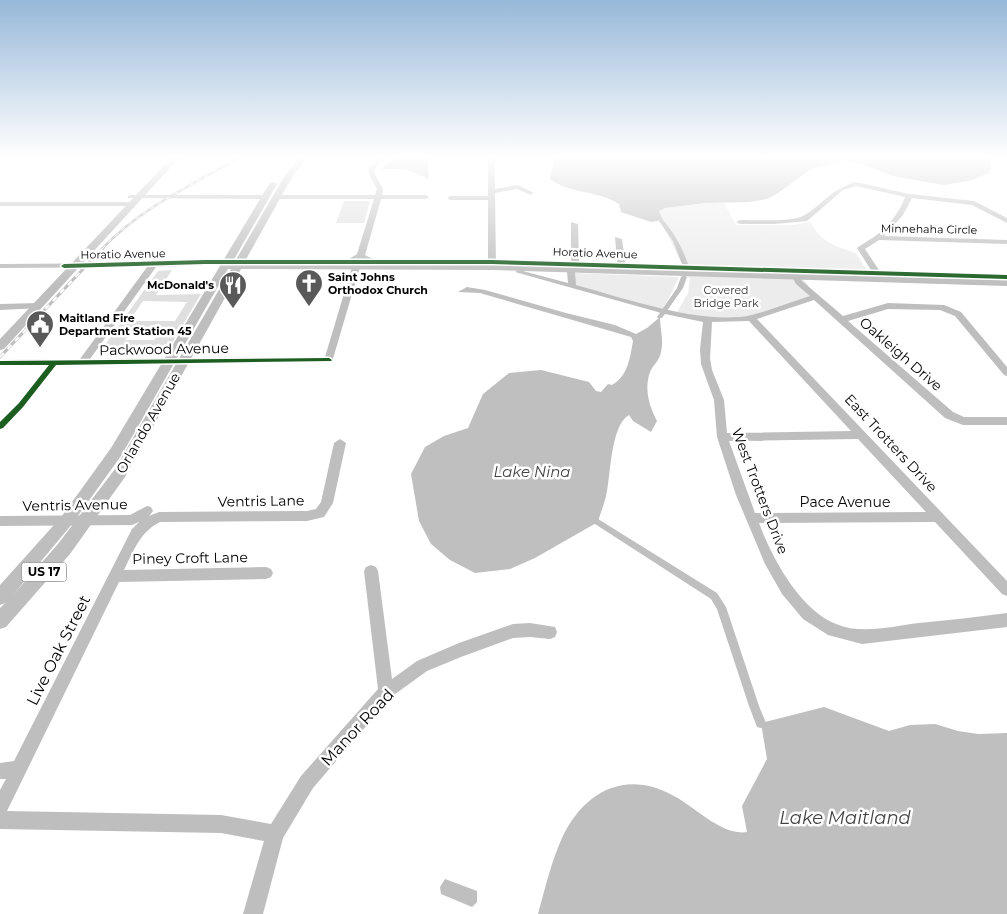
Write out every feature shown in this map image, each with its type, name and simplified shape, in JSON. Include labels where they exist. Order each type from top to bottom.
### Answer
[{"type":"main road","points":[[0,346],[33,306],[131,200]]},
{"type":"main road","name":"Orlando Avenue","points":[[0,597],[67,520],[116,452],[264,200]]},
{"type":"main road","name":"Orlando Avenue","points":[[0,621],[38,580],[86,521],[134,451],[275,200]]},
{"type":"main road","name":"Horatio Avenue","points":[[226,264],[492,264],[794,274],[1007,277]]},
{"type":"main road","name":"Horatio Avenue","points":[[880,276],[1007,283]]},
{"type":"main road","points":[[0,338],[33,306]]},
{"type":"street","points":[[0,204],[147,200]]},
{"type":"street","points":[[360,264],[377,200]]},
{"type":"street","points":[[492,200],[492,264]]},
{"type":"street","name":"Minnehaha Circle","points":[[740,222],[774,222],[804,219],[828,200]]},
{"type":"street","points":[[878,238],[902,213],[908,200]]},
{"type":"street","name":"Minnehaha Circle","points":[[943,200],[974,203],[1007,221]]},
{"type":"street","points":[[572,286],[574,224]]},
{"type":"street","name":"Minnehaha Circle","points":[[880,276],[861,248],[878,238],[1007,242]]},
{"type":"street","points":[[618,239],[622,268]]},
{"type":"street","points":[[360,264],[365,259],[361,255]]},
{"type":"street","name":"Horatio Avenue","points":[[0,266],[226,264]]},
{"type":"street","name":"Packwood Avenue","points":[[0,363],[329,360],[353,277],[360,264]]},
{"type":"street","points":[[82,363],[153,265]]},
{"type":"street","points":[[519,272],[668,312],[708,320],[751,318],[816,297]]},
{"type":"street","name":"Oakleigh Drive","points":[[794,274],[841,320],[949,415],[963,421],[1007,421]]},
{"type":"street","points":[[0,307],[33,306]]},
{"type":"street","points":[[841,320],[888,306],[941,307],[958,314],[1007,373]]},
{"type":"street","name":"East Trotters Drive","points":[[751,318],[1007,590]]},
{"type":"street","name":"West Trotters Drive","points":[[708,320],[708,337],[704,350],[705,362],[720,405],[722,437],[763,549],[786,588],[810,617],[823,627],[845,635],[862,637],[1007,620]]},
{"type":"street","points":[[722,437],[862,435]]},
{"type":"street","name":"Ventris Lane","points":[[153,514],[307,516],[320,513],[327,503],[340,443]]},
{"type":"street","name":"Ventris Avenue","points":[[0,521],[132,520],[153,514]]},
{"type":"street","name":"Live Oak Street","points":[[0,808],[136,533],[153,514]]},
{"type":"street","name":"Pace Avenue","points":[[751,518],[940,517]]},
{"type":"street","points":[[371,571],[386,692]]},
{"type":"street","name":"Piney Croft Lane","points":[[115,576],[266,573]]},
{"type":"street","name":"Manor Road","points":[[253,914],[275,834],[307,782],[386,692],[422,666],[459,650],[513,632],[530,630],[550,632]]},
{"type":"street","points":[[0,771],[18,769]]},
{"type":"street","points":[[0,820],[221,824],[275,834]]},
{"type":"green space","name":"Covered Bridge Park","points":[[705,203],[724,203],[736,225],[793,225],[810,222],[824,239],[856,253],[867,271],[796,268],[816,297],[781,309],[731,320],[676,314],[688,293],[690,278],[687,277],[685,264],[682,264],[661,222],[663,220],[659,211],[665,208]]},
{"type":"green space","points":[[574,273],[679,277],[663,310],[575,285]]},
{"type":"water","points":[[611,200],[763,200],[749,202],[705,203],[665,208],[659,211],[663,220],[651,222],[621,212],[619,204]]},
{"type":"water","name":"Lake Nina","points":[[467,287],[485,290],[615,325],[636,334],[660,317],[662,339],[660,355],[650,372],[647,385],[650,403],[657,421],[651,432],[633,421],[629,415],[618,429],[612,452],[608,487],[598,522],[535,558],[510,569],[475,573],[450,560],[431,544],[419,521],[411,474],[425,447],[444,436],[468,428],[483,394],[509,373],[541,370],[589,382],[596,391],[601,392],[608,384],[612,385],[622,377],[629,360],[633,341],[631,337],[480,293],[458,292]]},
{"type":"water","name":"Lake Maitland","points":[[824,707],[889,731],[910,725],[935,724],[958,731],[978,734],[1007,733],[1007,914],[538,914],[551,866],[562,838],[571,822],[594,797],[608,789],[623,785],[656,788],[674,796],[709,820],[728,830],[747,832],[742,806],[767,759],[761,723]]},
{"type":"water","points":[[445,879],[477,891],[477,902],[472,907],[441,894],[440,887]]},
{"type":"building","points":[[344,201],[370,201],[364,223],[336,223]]},
{"type":"building","points":[[172,270],[156,295],[201,294],[166,353],[99,353],[158,271]],"holes":[[[143,301],[187,302],[175,321],[129,321]],[[134,327],[163,327],[154,340],[125,340]]]},
{"type":"waterway","points":[[661,221],[676,241],[685,264]]},
{"type":"waterway","points":[[660,317],[680,288],[684,277]]},
{"type":"waterway","points":[[598,522],[714,596],[721,607],[761,723]]},
{"type":"railway","points":[[103,248],[133,221],[165,200]]},
{"type":"railway","points":[[0,357],[103,248]]},
{"type":"cycle path","points":[[64,266],[205,262],[492,262],[1007,277]]},
{"type":"cycle path","points":[[0,363],[329,360]]},
{"type":"cycle path","points":[[0,426],[21,405],[54,363]]},
{"type":"place","name":"Saint Johns Orthodox Church","points":[[309,307]]},
{"type":"place","name":"McDonald's","points":[[233,309]]},
{"type":"place","name":"Maitland Fire Department Station 45","points":[[40,348]]}]
